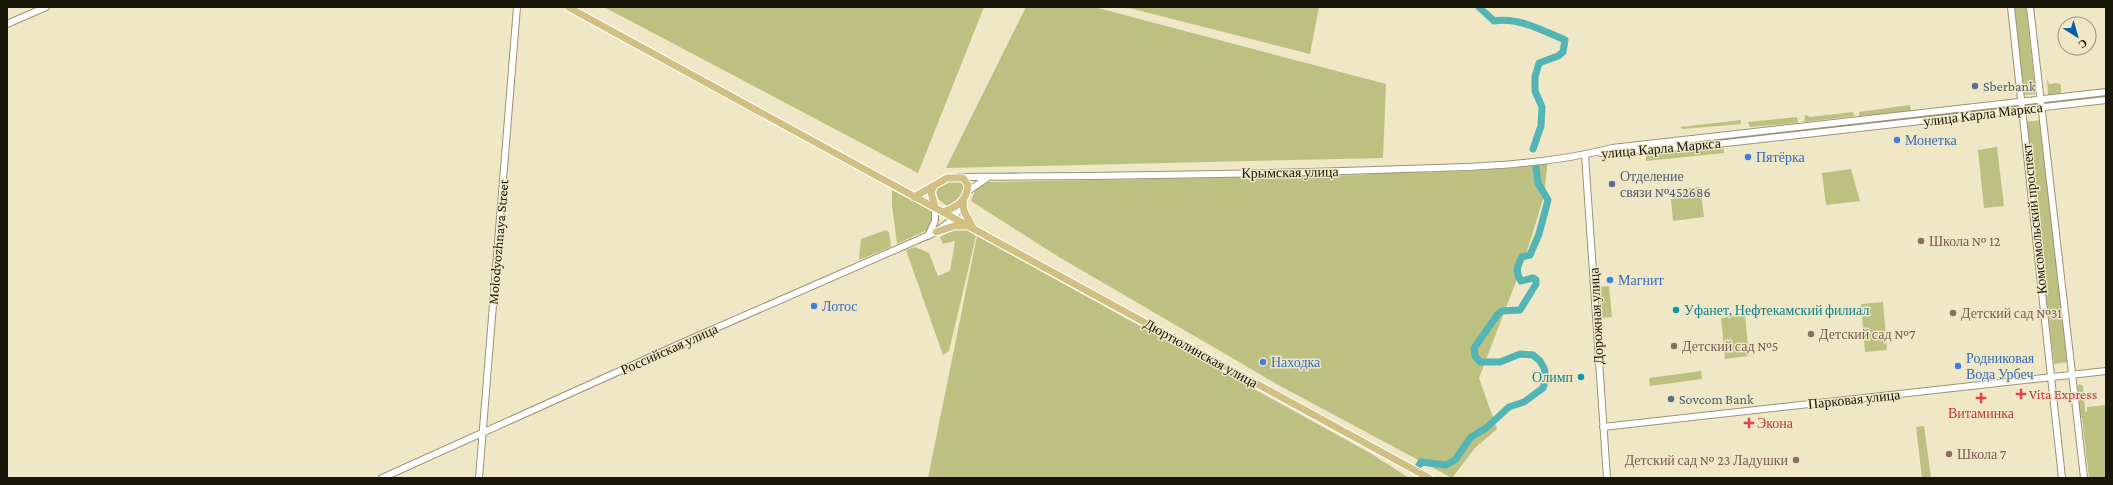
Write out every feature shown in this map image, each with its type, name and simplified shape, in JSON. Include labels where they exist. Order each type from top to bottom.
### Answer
[{"type":"main road","points":[[7,24],[46,7]]},
{"type":"main road","name":"Molodyozhnaya Street","points":[[478,478],[517,7]]},
{"type":"main road","points":[[568,7],[914,198],[943,212],[957,206],[963,200]]},
{"type":"main road","name":"Комсомольский проспект","points":[[2011,7],[2062,478]]},
{"type":"main road","name":"Комсомольский проспект","points":[[2030,7],[2084,478]]},
{"type":"main road","name":"улица Карла Маркса","points":[[1587,154],[1612,148],[1771,129],[2106,92]]},
{"type":"main road","name":"улица Карла Маркса","points":[[1587,154],[1645,151],[1772,138],[2042,106],[2106,100]]},
{"type":"main road","points":[[1771,129],[1772,138]]},
{"type":"main road","name":"Крымская улица","points":[[957,177],[1312,172],[1465,166],[1587,154]]},
{"type":"main road","name":"Дорожная улица","points":[[1587,154],[1607,478]]},
{"type":"main road","points":[[914,198],[947,178],[957,177],[966,181],[968,191]]},
{"type":"main road","points":[[954,218],[968,191],[980,181],[990,177]]},
{"type":"main road","points":[[928,236],[935,221],[935,207],[931,192],[934,186]]},
{"type":"main road","points":[[963,200],[964,211],[973,228]]},
{"type":"main road","name":"Дюртюлинская улица","points":[[943,212],[1429,478]]},
{"type":"main road","name":"Российская улица","points":[[382,478],[928,236],[936,232],[954,218]]},
{"type":"main road","points":[[936,232],[964,224],[973,228]]},
{"type":"main road","name":"Парковая улица","points":[[1603,427],[2106,371]]},
{"type":"green space","points":[[604,7],[984,7],[918,173]]},
{"type":"green space","points":[[1026,7],[1094,7],[1386,84],[1383,158],[946,168]]},
{"type":"green space","points":[[1125,7],[1319,7],[1310,54]]},
{"type":"green space","points":[[2014,7],[2026,7],[2036,94],[2024,95]]},
{"type":"green space","points":[[2047,78],[2049,84],[2057,83],[2061,85],[2061,94],[2048,95]]},
{"type":"green space","points":[[1910,105],[1911,111],[1859,116],[1859,112]]},
{"type":"green space","points":[[1853,112],[1855,116],[1804,122],[1805,115],[1810,117]]},
{"type":"green space","points":[[1797,117],[1798,123],[1750,127],[1748,122]]},
{"type":"green space","points":[[1741,120],[1741,124],[1683,129],[1680,127]]},
{"type":"green space","points":[[2041,120],[2068,362],[2054,364],[2025,122]]},
{"type":"green space","points":[[1723,145],[1724,153],[1646,161],[1646,153]]},
{"type":"green space","points":[[1997,147],[2004,206],[1984,208],[1978,150]]},
{"type":"green space","points":[[1548,159],[1544,196],[1525,258],[1479,378],[1497,429],[1475,448],[1452,478],[1282,387],[1059,257],[971,201],[977,185],[987,182],[1361,175]]},
{"type":"green space","points":[[1851,169],[1860,201],[1826,205],[1822,173]]},
{"type":"green space","points":[[955,178],[964,182],[962,194],[957,200],[947,206],[938,199],[936,190],[939,185]]},
{"type":"green space","points":[[1700,187],[1704,217],[1673,221],[1671,199],[1681,198],[1680,189]]},
{"type":"green space","points":[[892,190],[930,210],[933,220],[927,230],[897,244],[892,205]]},
{"type":"green space","points":[[956,229],[966,229],[976,236],[949,351],[943,355],[906,250],[915,247],[929,253],[938,276],[950,271],[955,241],[943,244],[940,237]]},
{"type":"green space","points":[[886,230],[889,232],[891,247],[859,260],[861,239]]},
{"type":"green space","points":[[977,236],[1370,453],[1409,478],[928,478]]},
{"type":"green space","points":[[1609,286],[1612,317],[1602,318],[1599,287]]},
{"type":"green space","points":[[1883,302],[1887,350],[1865,352],[1861,304]]},
{"type":"green space","points":[[1745,315],[1749,356],[1725,359],[1721,318]]},
{"type":"green space","points":[[1701,371],[1702,379],[1650,386],[1649,378]]},
{"type":"green space","points":[[2079,384],[2083,386],[2085,411],[2087,412],[2087,407],[2106,405],[2106,478],[2089,478],[2082,418],[2079,418],[2077,388]]},
{"type":"green space","points":[[1924,426],[1931,478],[1922,478],[1916,427]]},
{"type":"waterway","points":[[1479,7],[1494,21],[1503,20],[1530,25],[1565,40],[1563,52],[1558,56],[1539,63],[1535,77],[1535,91],[1542,107],[1541,126],[1533,149]]},
{"type":"waterway","points":[[1419,465],[1421,462],[1446,465],[1455,460],[1471,437],[1486,428],[1509,407],[1524,402],[1543,388],[1546,377],[1544,368],[1540,361],[1533,355],[1520,354],[1500,362],[1480,362],[1475,356],[1474,348],[1498,314],[1502,311],[1520,310],[1536,284],[1536,280],[1533,278],[1521,281],[1517,272],[1522,257],[1530,255],[1539,234],[1548,200],[1538,183],[1536,167]]},
{"type":"place","name":"Sberbank","points":[[1975,86]]},
{"type":"place","name":"Монетка","points":[[1897,140]]},
{"type":"place","name":"Пятёрка","points":[[1748,157]]},
{"type":"place","name":"Отделение связи №452686","points":[[1612,184]]},
{"type":"place","name":"Школа № 12","points":[[1921,241]]},
{"type":"place","name":"Магнит","points":[[1610,280]]},
{"type":"place","name":"Лотос","points":[[814,306]]},
{"type":"place","name":"Уфанет, Нефтекамский филиал","points":[[1676,310]]},
{"type":"place","name":"Детский сад №31","points":[[1953,313]]},
{"type":"place","name":"Детский сад №7","points":[[1811,334]]},
{"type":"place","name":"Детский сад №5","points":[[1674,346]]},
{"type":"place","name":"Находка","points":[[1263,362]]},
{"type":"place","name":"Родниковая Вода Урбеч","points":[[1958,366]]},
{"type":"place","name":"Олимп","points":[[1581,377]]},
{"type":"place","name":"Vita Express","points":[[2021,394]]},
{"type":"place","name":"Витаминка","points":[[1981,398]]},
{"type":"place","name":"Sovcom Bank","points":[[1671,399]]},
{"type":"place","name":"Экона","points":[[1749,423]]},
{"type":"place","name":"Школа 7","points":[[1949,454]]},
{"type":"place","name":"Детский сад № 23 Ладушки","points":[[1796,460]]}]
